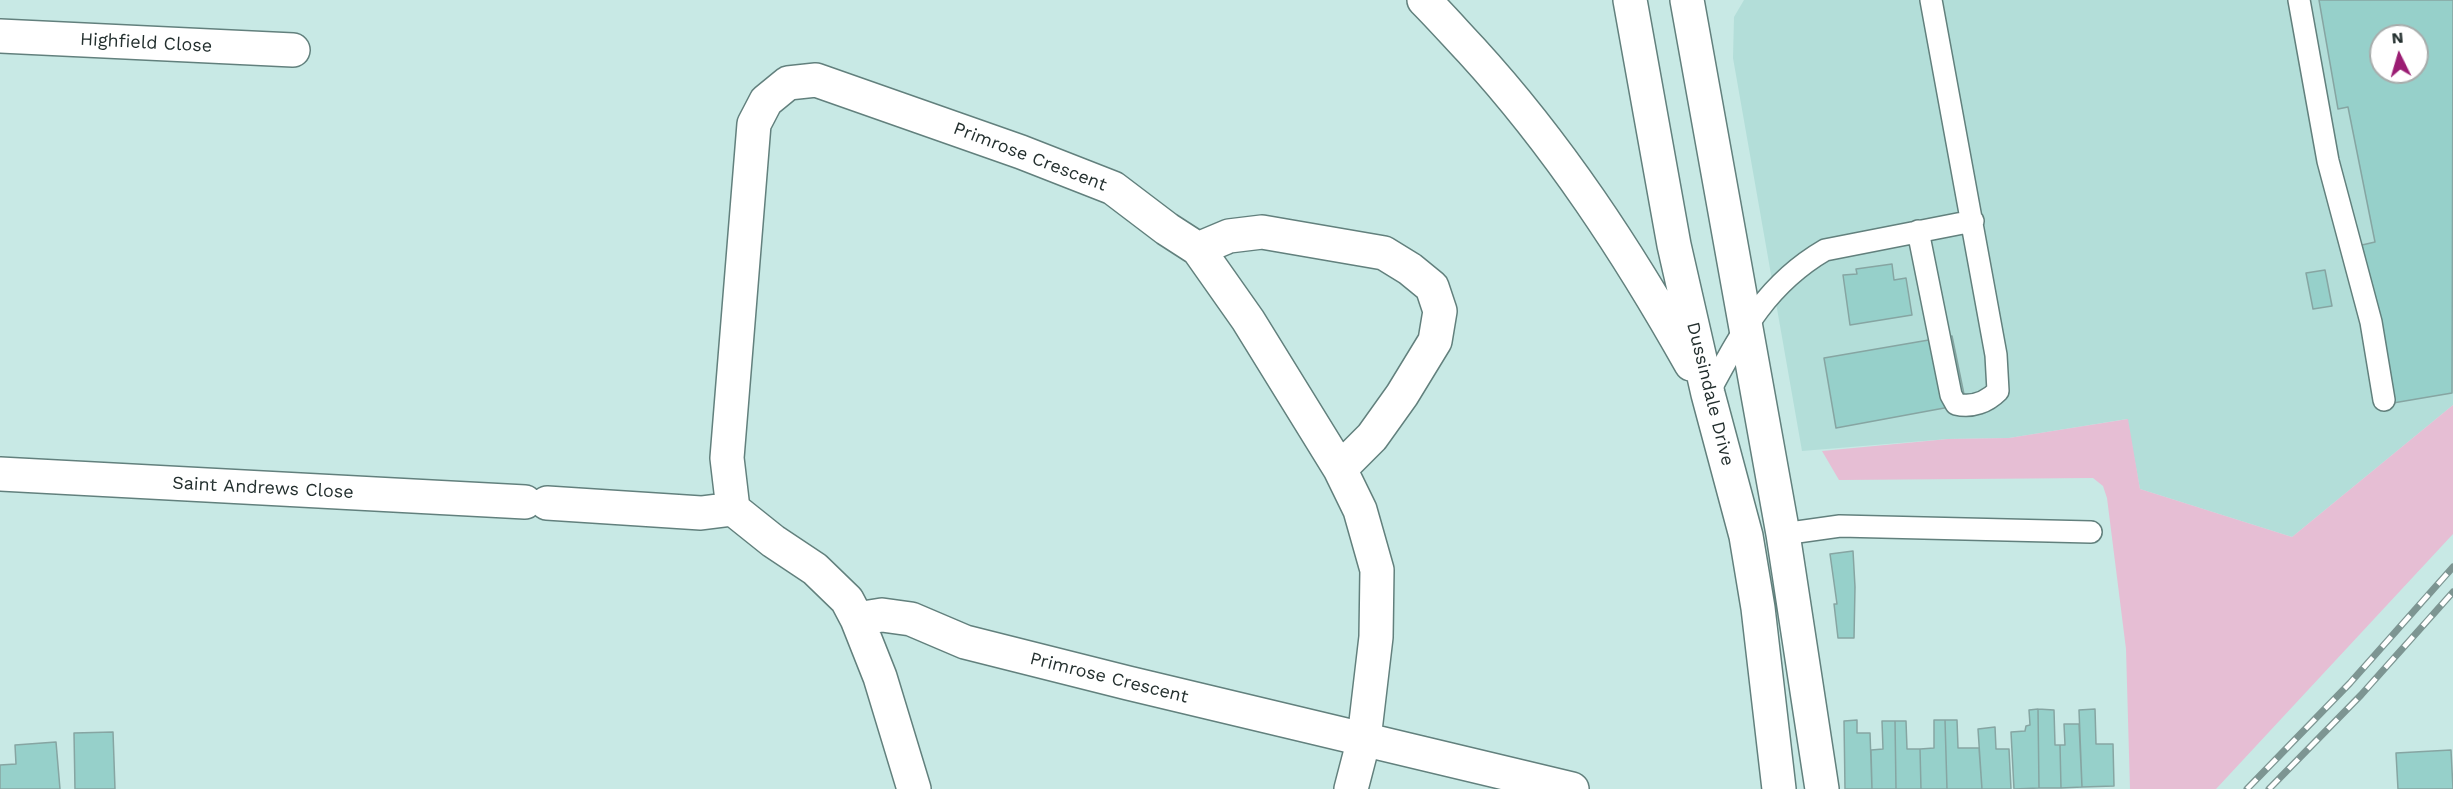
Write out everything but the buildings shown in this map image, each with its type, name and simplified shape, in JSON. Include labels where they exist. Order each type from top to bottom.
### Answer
[{"type":"main road","points":[[1424,0],[1494,76],[1557,153],[1613,234],[1708,394]]},
{"type":"main road","name":"Dussindale Drive","points":[[1630,0],[1674,245],[1708,394],[1746,536],[1758,608],[1779,789]]},
{"type":"main road","points":[[1687,0],[1783,534],[1822,789]]},
{"type":"main road","name":"Highfield Close","points":[[0,36],[293,50]]},
{"type":"main road","name":"Primrose Crescent","points":[[733,509],[728,458],[754,124],[766,100],[788,83],[816,80],[1021,152],[1113,188],[1167,229],[1198,249],[1248,320],[1340,469],[1360,510],[1377,570],[1376,637],[1364,739],[1351,789]]},
{"type":"main road","points":[[1198,249],[1229,236],[1262,232],[1384,253],[1410,269],[1432,287],[1440,311],[1435,341],[1402,395],[1372,437],[1340,469]]},
{"type":"main road","name":"Saint Andrews Close","points":[[0,474],[701,513],[733,509]]},
{"type":"main road","points":[[733,509],[815,569],[847,600],[880,677],[914,789]]},
{"type":"main road","name":"Primrose Crescent","points":[[857,619],[882,615],[911,619],[965,642],[1572,789]]},
{"type":"lane","points":[[1918,231],[1951,394],[1956,404],[1964,406],[1989,401],[1998,391],[1996,355],[1931,0]]},
{"type":"lane","points":[[2299,0],[2328,161],[2371,322],[2384,400]]},
{"type":"lane","points":[[1708,394],[1746,324],[1788,277],[1805,262],[1825,250],[1973,221]]},
{"type":"lane","points":[[1783,534],[1840,526],[2091,531]]},
{"type":"shaded area","points":[[1744,0],[2453,0],[2453,405],[2292,537],[2140,489],[2127,419],[2009,438],[1948,439],[1802,451],[1733,58],[1734,17]]},
{"type":"shaded area","points":[[2453,405],[2453,534],[2216,789],[2130,789],[2126,649],[2107,498],[2103,486],[2093,478],[1839,480],[1822,451],[1948,439],[2009,438],[2128,419],[2140,489],[2292,537]]},
{"type":"railway","points":[[2247,789],[2350,683],[2453,567]]},
{"type":"railway","points":[[2269,789],[2361,695],[2453,592]]}]
